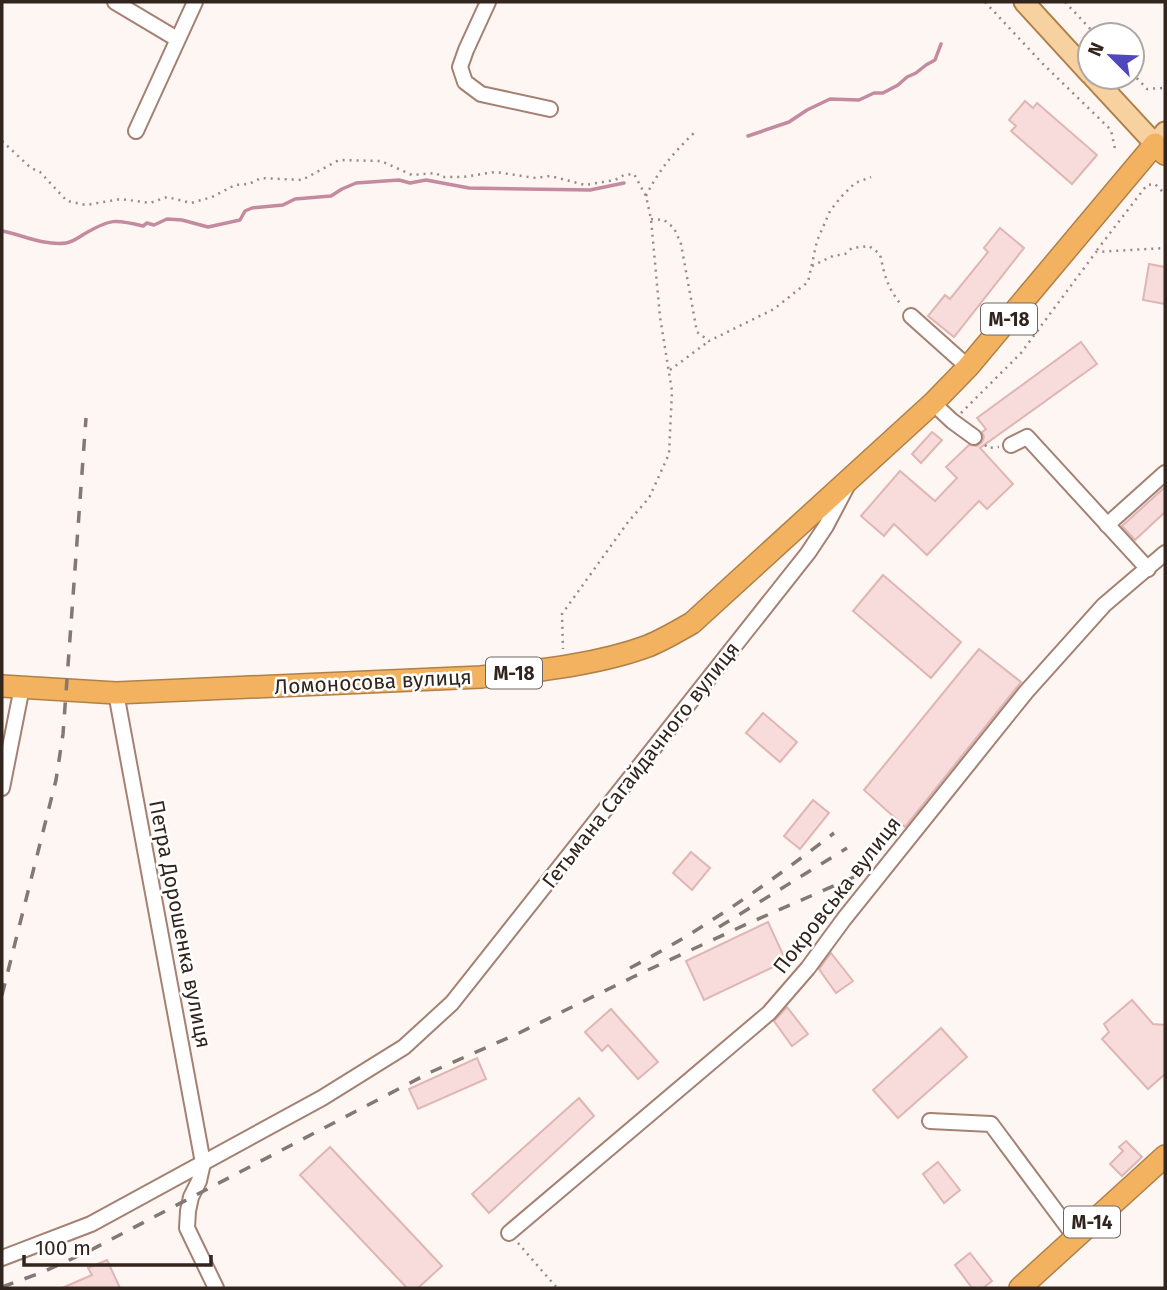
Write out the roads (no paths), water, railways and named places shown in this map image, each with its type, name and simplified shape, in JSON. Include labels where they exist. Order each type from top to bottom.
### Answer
[{"type":"highway","name":"Гетьмана Сагайдачного вулиця","points":[[849,481],[968,367],[1162,143]]},
{"type":"highway","name":"Ломоносова вулиця","points":[[12,687],[116,694],[481,677],[537,671],[607,657],[649,645],[692,623],[849,481]]},
{"type":"highway","name":"М-14","points":[[1020,1288],[1165,1156]]},
{"type":"main road","points":[[1024,2],[1076,58]]},
{"type":"main road","points":[[1108,91],[1162,143]]},
{"type":"street","points":[[116,2],[177,39]]},
{"type":"street","points":[[136,131],[195,2]]},
{"type":"street","points":[[488,2],[460,67],[465,82],[481,94],[550,109]]},
{"type":"street","points":[[911,316],[968,367]]},
{"type":"street","points":[[933,403],[974,437]]},
{"type":"street","points":[[1011,445],[1027,437],[1148,569]]},
{"type":"street","points":[[1107,525],[1165,474]]},
{"type":"street","name":"Гетьмана Сагайдачного вулиця","points":[[2,1258],[91,1224],[322,1098],[404,1047],[452,1003],[808,553],[826,526],[849,481]]},
{"type":"street","name":"Покровська вулиця","points":[[509,1233],[769,1013],[808,968],[844,919],[1026,692],[1104,606],[1165,552]]},
{"type":"street","points":[[2,788],[12,687]]},
{"type":"street","name":"Петра Дорошенка вулиця","points":[[116,694],[204,1163]]},
{"type":"street","points":[[930,1121],[991,1124],[1075,1237]]},
{"type":"street","points":[[204,1163],[187,1211],[187,1228],[216,1288]]},
{"type":"waterway","points":[[748,136],[789,122],[830,99],[859,100],[874,93],[883,93],[935,60],[941,44]]},
{"type":"waterway","points":[[2,231],[58,244],[71,242],[101,225],[113,222],[143,226],[147,223],[154,225],[167,219],[208,227],[240,220],[245,211],[252,208],[283,205],[295,199],[331,196],[356,183],[399,180],[410,183],[426,180],[469,188],[590,190],[624,183]]},
{"type":"railway","points":[[2,995],[56,780],[63,734],[86,418]]},
{"type":"railway","points":[[630,968],[735,905],[834,833]]},
{"type":"railway","points":[[719,927],[847,848]]},
{"type":"railway","points":[[2,1287],[89,1251],[431,1072],[749,923],[854,877]]}]
